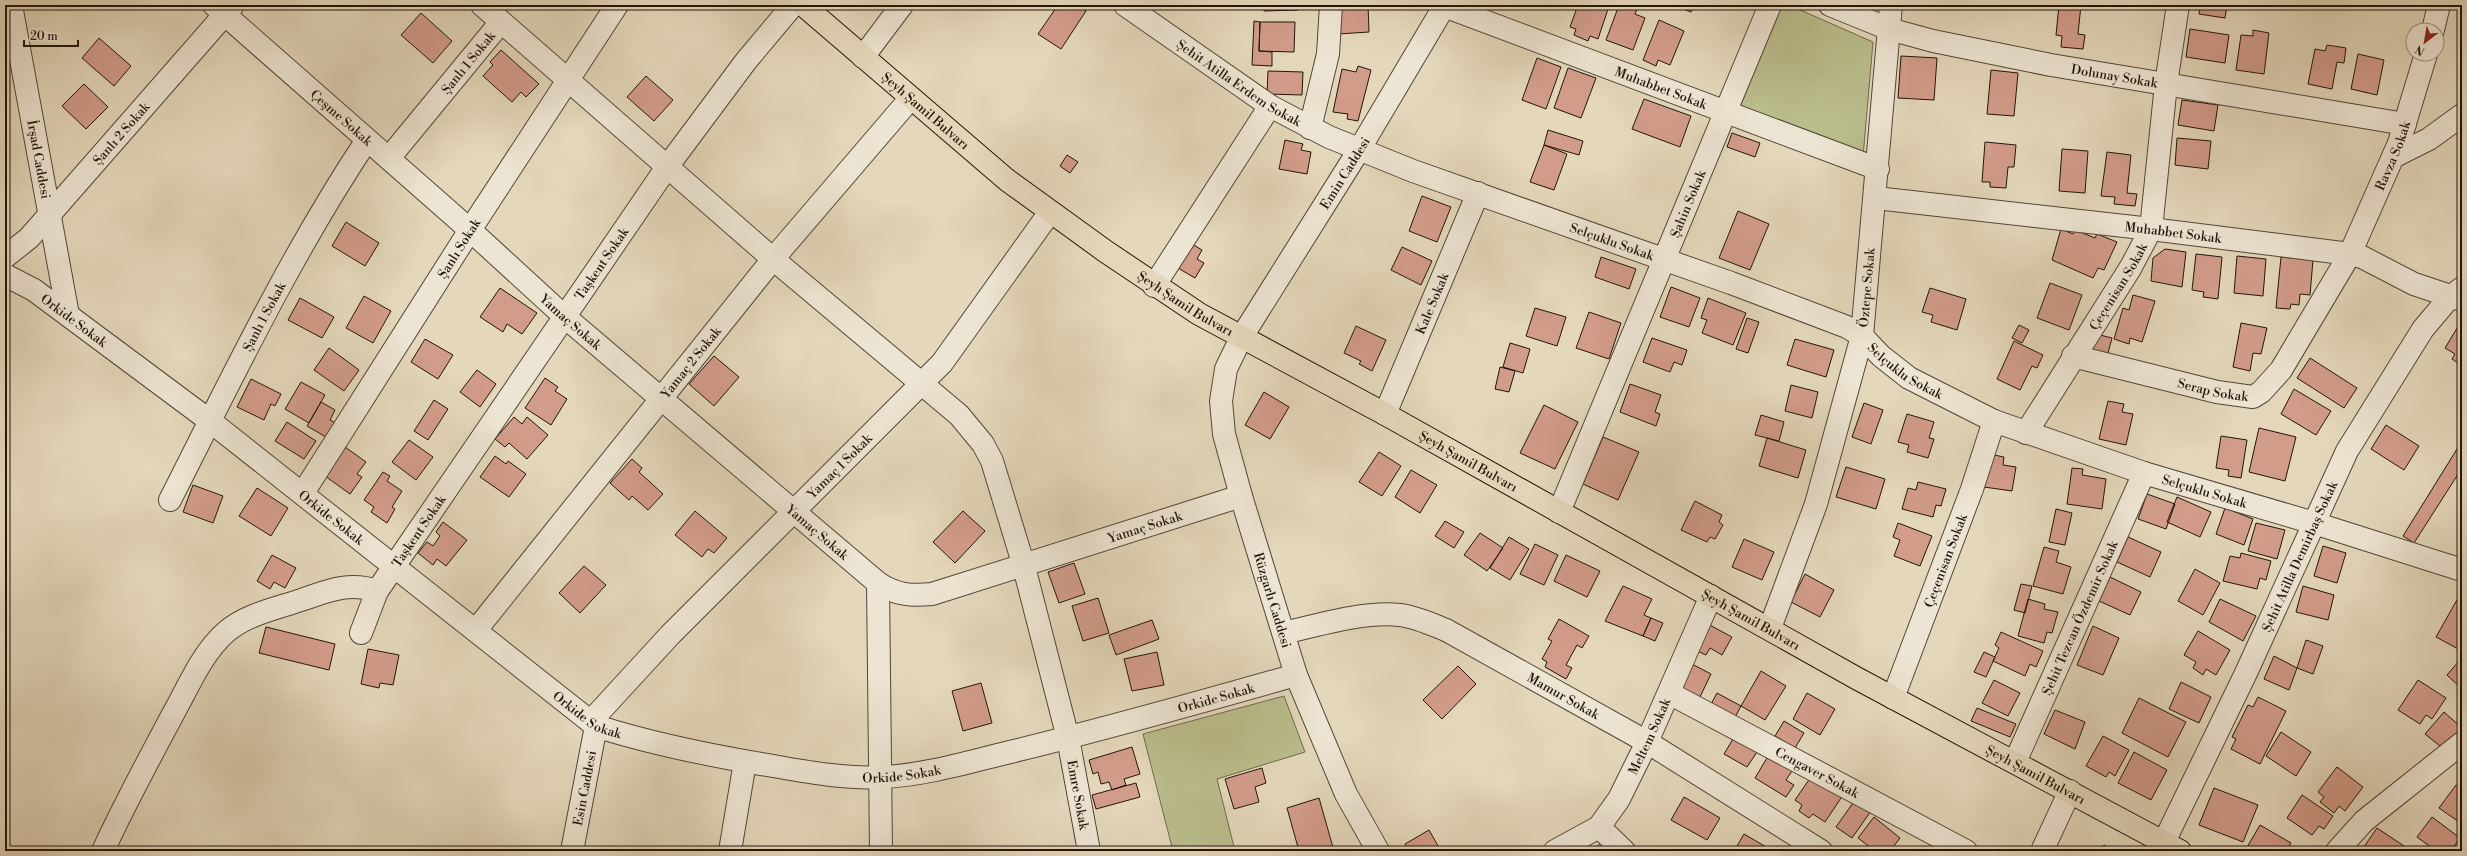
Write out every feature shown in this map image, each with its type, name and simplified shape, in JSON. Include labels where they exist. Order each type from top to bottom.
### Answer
[{"type":"main road","name":"Şeyh Şamil Bulvarı","points":[[803,5],[966,146],[1050,212],[1154,286],[1242,338],[1385,414],[1770,628],[1892,698],[2172,846]]},
{"type":"street","name":"İrşad Caddesi","points":[[11,5],[68,315]]},
{"type":"street","name":"Emre Sokak","points":[[482,5],[570,80],[773,259],[959,415],[983,444],[992,461],[1023,563],[1068,738],[1089,851]]},
{"type":"street","name":"Şanlı Sokak","points":[[303,493],[470,230],[570,80],[617,5]]},
{"type":"street","name":"Taşkent Sokak","points":[[361,633],[377,591],[667,167],[746,61],[793,5]]},
{"type":"street","points":[[863,57],[902,5]]},
{"type":"street","name":"Şehit Atilla Erdem Sokak","points":[[1125,5],[1270,106],[1310,128],[1359,150]]},
{"type":"street","points":[[1310,128],[1328,54],[1331,5]]},
{"type":"street","name":"Şahin Sokak","points":[[1559,512],[1665,260],[1724,112],[1770,5]]},
{"type":"street","name":"Dolunay Sokak","points":[[1830,5],[1888,29],[1932,41],[2051,65],[2405,124]]},
{"type":"street","name":"Öztepe Sokak","points":[[1770,628],[1816,504],[1862,336],[1876,198],[1891,5]]},
{"type":"street","name":"Çeçenisan Sokak","points":[[2026,432],[2073,356],[2132,267],[2151,228],[2166,84],[2178,5]]},
{"type":"street","points":[[2435,22],[2439,5]]},
{"type":"street","name":"Muhabbet Sokak","points":[[1445,6],[1878,169]]},
{"type":"street","name":"Emin Caddesi","points":[[1242,338],[1359,150],[1445,6]]},
{"type":"street","name":"Şanlı 2 Sokak","points":[[5,257],[29,238],[119,138],[224,8]]},
{"type":"street","name":"Çeşme Sokak","points":[[224,8],[367,140],[470,230]]},
{"type":"street","name":"Şanlı 1 Sokak","points":[[389,158],[501,22]]},
{"type":"street","name":"Ravza Sokak","points":[[2350,254],[2393,157],[2405,124],[2424,62]]},
{"type":"street","name":"Yamaç 2 Sokak","points":[[476,630],[773,259],[910,99]]},
{"type":"street","points":[[1154,286],[1270,106]]},
{"type":"street","points":[[2393,157],[2429,139],[2462,115]]},
{"type":"street","name":"Şanlı 1 Sokak","points":[[170,500],[273,296],[326,203],[367,140]]},
{"type":"street","name":"Selçuklu Sokak","points":[[1359,150],[1794,306],[1848,327],[1862,336],[1881,356],[1909,378],[1994,421],[2144,473],[2314,523],[2462,570]]},
{"type":"street","name":"Kale Sokak","points":[[1385,414],[1478,193]]},
{"type":"street","name":"Muhabbet Sokak","points":[[1876,198],[2151,228],[2350,254],[2362,257],[2414,284],[2458,295]]},
{"type":"street","name":"Yamaç 1 Sokak","points":[[593,723],[670,635],[792,511],[922,385],[952,350],[1050,212]]},
{"type":"street","name":"Yamaç Sokak","points":[[470,230],[565,317],[792,511],[878,583],[896,594],[912,596],[932,594],[1023,563],[1241,496]]},
{"type":"street","name":"Serap Sokak","points":[[2073,356],[2217,392],[2254,397],[2269,385],[2281,370],[2350,254]]},
{"type":"street","name":"Orkide Sokak","points":[[5,276],[34,290],[210,421],[303,493],[393,567],[476,630],[593,723],[643,740],[745,762],[812,772],[881,777],[926,772],[1068,738],[1296,676]]},
{"type":"street","name":"Şehit Atilla Demirbaş Sokak","points":[[2172,846],[2246,673],[2332,480],[2360,428],[2423,329],[2458,295]]},
{"type":"street","name":"Rüzgarlı Caddesi","points":[[1242,338],[1226,369],[1221,401],[1223,427],[1241,496],[1296,676],[1346,794],[1378,851]]},
{"type":"street","name":"Çeçenisan Sokak","points":[[1892,698],[1972,489],[1994,421]]},
{"type":"street","name":"Şehit Tezcan Özdemir Sokak","points":[[2015,762],[2144,473]]},
{"type":"street","points":[[878,583],[881,851]]},
{"type":"street","points":[[103,851],[131,793],[198,668],[213,646],[227,631],[247,619],[322,593],[350,586],[377,591]]},
{"type":"street","name":"Meltem Sokak","points":[[1569,848],[1599,827],[1619,799],[1647,742],[1711,596]]},
{"type":"street","name":"Mamur Sokak","points":[[1284,633],[1368,617],[1398,615],[1411,617],[1446,630],[1647,742],[1821,851]]},
{"type":"street","name":"Cengaver Sokak","points":[[1669,693],[1966,851]]},
{"type":"street","name":"Esin Caddesi","points":[[572,851],[593,723]]},
{"type":"street","points":[[2337,851],[2364,821],[2462,743]]},
{"type":"street","points":[[730,851],[745,762]]},
{"type":"street","points":[[2042,851],[2070,792]]},
{"type":"street","points":[[1599,827],[1624,851]]},
{"type":"green space","points":[[1778,5],[1789,5],[1873,42],[1863,157],[1738,109]]},
{"type":"green space","points":[[1284,696],[1305,752],[1217,779],[1235,851],[1173,851],[1143,734]]},
{"type":"green space","points":[[1600,844],[1608,851],[1588,851]]},
{"type":"building","points":[[1058,5],[1076,5],[1086,11],[1061,49],[1038,34]]},
{"type":"building","points":[[1264,5],[1298,5],[1298,10],[1264,11]]},
{"type":"building","points":[[1337,5],[1368,5],[1369,32],[1338,34]]},
{"type":"building","points":[[1578,5],[1609,6],[1598,39],[1590,36],[1588,41],[1574,35],[1576,29],[1570,27]]},
{"type":"building","points":[[1619,5],[1637,9],[1635,14],[1645,18],[1633,50],[1606,40]]},
{"type":"building","points":[[1673,5],[1694,5],[1691,12]]},
{"type":"building","points":[[2059,5],[2081,5],[2078,34],[2085,35],[2083,49],[2061,47],[2062,36],[2056,35]]},
{"type":"building","points":[[2200,5],[2227,5],[2225,18],[2199,14]]},
{"type":"building","points":[[421,13],[452,41],[433,63],[401,35]]},
{"type":"building","points":[[1659,20],[1684,31],[1670,65],[1658,60],[1656,66],[1643,60]]},
{"type":"building","points":[[1254,21],[1260,22],[1259,51],[1272,52],[1272,66],[1252,65]]},
{"type":"building","points":[[1260,22],[1295,22],[1294,52],[1259,51]]},
{"type":"building","points":[[2190,29],[2229,35],[2225,63],[2186,57]]},
{"type":"building","points":[[2253,30],[2269,33],[2264,74],[2236,70],[2241,35],[2253,36]]},
{"type":"building","points":[[99,38],[131,66],[114,86],[82,58]]},
{"type":"building","points":[[2327,45],[2346,48],[2344,63],[2337,62],[2332,89],[2308,84],[2315,49],[2325,51]]},
{"type":"building","points":[[501,50],[539,84],[526,97],[521,92],[512,102],[483,76],[493,65],[490,62]]},
{"type":"building","points":[[2358,54],[2384,60],[2377,95],[2351,89]]},
{"type":"building","points":[[1901,56],[1937,58],[1934,100],[1898,98]]},
{"type":"building","points":[[1537,58],[1561,67],[1546,109],[1522,100]]},
{"type":"building","points":[[1358,66],[1371,70],[1358,121],[1347,119],[1348,114],[1333,112],[1342,69],[1356,72]]},
{"type":"building","points":[[1568,68],[1596,78],[1581,118],[1554,108]]},
{"type":"building","points":[[1991,70],[2018,73],[2014,116],[1987,114]]},
{"type":"building","points":[[1268,71],[1303,72],[1302,95],[1267,94]]},
{"type":"building","points":[[646,76],[673,100],[654,121],[627,97]]},
{"type":"building","points":[[84,84],[108,107],[86,129],[62,106]]},
{"type":"building","points":[[1644,99],[1691,116],[1680,147],[1632,129]]},
{"type":"building","points":[[2182,100],[2218,105],[2214,131],[2178,125]]},
{"type":"building","points":[[1548,130],[1583,141],[1579,155],[1544,145]]},
{"type":"building","points":[[1732,133],[1760,143],[1755,157],[1727,147]]},
{"type":"building","points":[[2177,138],[2211,141],[2208,169],[2175,165]]},
{"type":"building","points":[[1285,140],[1303,144],[1301,150],[1311,152],[1307,174],[1279,169]]},
{"type":"building","points":[[1985,142],[2016,145],[2014,167],[2008,167],[2006,188],[1990,187],[1990,182],[1982,182]]},
{"type":"building","points":[[1544,145],[1567,154],[1554,190],[1530,182]]},
{"type":"building","points":[[2062,149],[2088,151],[2085,193],[2059,191]]},
{"type":"building","points":[[2107,152],[2131,155],[2127,193],[2137,194],[2135,206],[2114,204],[2115,197],[2101,196]]},
{"type":"building","points":[[1067,155],[1078,162],[1070,173],[1060,166]]},
{"type":"building","points":[[1422,196],[1451,207],[1437,242],[1409,231]]},
{"type":"building","points":[[1738,211],[1769,224],[1750,270],[1719,258]]},
{"type":"building","points":[[346,222],[379,243],[365,266],[332,246]]},
{"type":"building","points":[[2061,229],[2073,234],[2075,230],[2095,238],[2097,234],[2117,242],[2104,270],[2098,268],[2093,278],[2052,260]]},
{"type":"building","points":[[1192,244],[1202,250],[1197,259],[1204,263],[1195,278],[1178,268]]},
{"type":"building","points":[[1402,247],[1432,261],[1421,285],[1391,270]]},
{"type":"building","points":[[2165,249],[2186,252],[2182,287],[2151,281],[2153,258]]},
{"type":"building","points":[[2196,254],[2222,257],[2218,299],[2203,297],[2204,292],[2192,290]]},
{"type":"building","points":[[2237,256],[2266,259],[2263,296],[2234,293]]},
{"type":"building","points":[[1601,257],[1636,269],[1629,289],[1595,277]]},
{"type":"building","points":[[2281,257],[2313,260],[2310,295],[2300,294],[2299,305],[2291,304],[2290,309],[2276,308]]},
{"type":"building","points":[[2050,283],[2082,295],[2069,330],[2037,318]]},
{"type":"building","points":[[1671,287],[1700,298],[1689,327],[1660,317]]},
{"type":"building","points":[[500,288],[537,313],[522,334],[507,324],[503,332],[480,317]]},
{"type":"building","points":[[1930,288],[1966,299],[1957,330],[1931,322],[1933,315],[1922,312]]},
{"type":"building","points":[[2133,295],[2155,301],[2142,342],[2130,338],[2129,344],[2114,339],[2123,308],[2129,310]]},
{"type":"building","points":[[364,296],[391,311],[373,343],[346,328]]},
{"type":"building","points":[[300,298],[334,317],[322,338],[288,320]]},
{"type":"building","points":[[1708,298],[1746,313],[1733,345],[1702,333],[1707,320],[1701,318]]},
{"type":"building","points":[[1535,308],[1566,317],[1557,346],[1526,336]]},
{"type":"building","points":[[1589,312],[1621,323],[1609,359],[1576,348]]},
{"type":"building","points":[[1747,318],[1759,322],[1748,353],[1736,349]]},
{"type":"building","points":[[2462,320],[2462,366],[2452,359],[2455,354],[2445,348]]},
{"type":"building","points":[[2241,323],[2267,328],[2261,354],[2253,353],[2250,371],[2233,367]]},
{"type":"building","points":[[2019,325],[2029,330],[2022,343],[2012,338]]},
{"type":"building","points":[[1356,326],[1386,340],[1372,371],[1359,364],[1361,361],[1344,353]]},
{"type":"building","points":[[2096,334],[2112,338],[2108,353],[2092,350]]},
{"type":"building","points":[[1652,338],[1687,350],[1682,365],[1674,362],[1670,372],[1643,362]]},
{"type":"building","points":[[425,339],[453,355],[438,379],[411,362]]},
{"type":"building","points":[[1795,339],[1834,350],[1826,377],[1787,365]]},
{"type":"building","points":[[2014,341],[2043,355],[2037,368],[2032,366],[2020,390],[1997,379]]},
{"type":"building","points":[[1510,343],[1530,349],[1523,373],[1503,367]]},
{"type":"building","points":[[329,348],[359,370],[344,391],[314,370]]},
{"type":"building","points":[[714,356],[739,377],[714,406],[689,384]]},
{"type":"building","points":[[2310,358],[2357,388],[2344,408],[2297,378]]},
{"type":"building","points":[[1500,367],[1515,371],[1509,392],[1495,389]]},
{"type":"building","points":[[477,370],[496,384],[480,407],[460,392]]},
{"type":"building","points":[[545,378],[558,387],[555,391],[567,399],[551,425],[525,408]]},
{"type":"building","points":[[251,379],[281,394],[275,406],[271,404],[264,420],[237,407]]},
{"type":"building","points":[[301,382],[325,395],[309,423],[285,409]]},
{"type":"building","points":[[1630,384],[1661,395],[1655,412],[1660,414],[1656,426],[1620,412]]},
{"type":"building","points":[[1791,385],[1818,392],[1812,418],[1785,411]]},
{"type":"building","points":[[2294,389],[2331,411],[2316,435],[2281,414]]},
{"type":"building","points":[[1264,392],[1289,407],[1270,439],[1245,425]]},
{"type":"building","points":[[434,400],[448,409],[428,440],[414,431]]},
{"type":"building","points":[[2108,401],[2124,404],[2122,412],[2133,414],[2126,445],[2099,439]]},
{"type":"building","points":[[321,402],[335,410],[330,420],[339,425],[331,440],[307,426]]},
{"type":"building","points":[[1864,403],[1883,410],[1871,444],[1852,437]]},
{"type":"building","points":[[1544,405],[1578,422],[1555,469],[1520,453]]},
{"type":"building","points":[[1907,414],[1934,422],[1929,438],[1934,439],[1928,458],[1907,452],[1909,445],[1898,442]]},
{"type":"building","points":[[1761,415],[1784,422],[1779,441],[1755,435]]},
{"type":"building","points":[[514,417],[522,424],[527,417],[548,435],[527,459],[509,443],[505,447],[495,439]]},
{"type":"building","points":[[287,422],[316,441],[304,459],[275,441]]},
{"type":"building","points":[[2386,425],[2419,446],[2404,470],[2371,449]]},
{"type":"building","points":[[2259,428],[2296,437],[2285,481],[2249,472]]},
{"type":"building","points":[[2221,436],[2247,440],[2241,478],[2228,476],[2229,470],[2216,468]]},
{"type":"building","points":[[1603,437],[1639,452],[1618,500],[1583,484]]},
{"type":"building","points":[[1767,438],[1806,450],[1798,478],[1759,466]]},
{"type":"building","points":[[409,440],[433,457],[416,480],[392,462]]},
{"type":"building","points":[[2462,441],[2462,468],[2414,543],[2403,536]]},
{"type":"building","points":[[345,447],[366,462],[357,474],[362,477],[350,494],[325,476]]},
{"type":"building","points":[[1379,452],[1401,466],[1382,496],[1359,482]]},
{"type":"building","points":[[1989,454],[2004,457],[2003,465],[2016,467],[2012,491],[1984,487]]},
{"type":"building","points":[[495,456],[506,464],[508,461],[526,474],[509,497],[480,477]]},
{"type":"building","points":[[632,459],[642,468],[639,472],[663,494],[648,510],[632,496],[629,500],[610,483]]},
{"type":"building","points":[[1846,467],[1885,479],[1876,509],[1836,497]]},
{"type":"building","points":[[2072,468],[2083,469],[2082,475],[2106,479],[2102,509],[2067,504]]},
{"type":"building","points":[[1411,470],[1437,485],[1420,513],[1395,497]]},
{"type":"building","points":[[383,472],[390,476],[387,481],[402,491],[392,507],[395,509],[387,523],[371,512],[374,507],[364,500]]},
{"type":"building","points":[[1918,482],[1946,489],[1941,506],[1936,505],[1933,517],[1902,509],[1908,488],[1916,490]]},
{"type":"building","points":[[193,485],[223,496],[213,523],[183,512]]},
{"type":"building","points":[[257,488],[288,508],[271,536],[239,516]]},
{"type":"building","points":[[2147,494],[2175,504],[2166,529],[2138,519]]},
{"type":"building","points":[[2177,497],[2211,512],[2200,537],[2167,522]]},
{"type":"building","points":[[1695,501],[1722,515],[1719,522],[1723,525],[1715,539],[1710,537],[1707,542],[1681,530]]},
{"type":"building","points":[[2225,508],[2253,519],[2244,545],[2216,534]]},
{"type":"building","points":[[2056,509],[2072,513],[2065,545],[2049,542]]},
{"type":"building","points":[[695,511],[727,538],[714,553],[708,549],[702,557],[675,535]]},
{"type":"building","points":[[963,511],[985,531],[955,563],[933,542]]},
{"type":"building","points":[[1445,521],[1464,532],[1454,548],[1435,536]]},
{"type":"building","points":[[443,522],[467,540],[446,566],[437,559],[433,565],[418,553],[427,542],[433,546],[440,536],[436,532]]},
{"type":"building","points":[[1898,523],[1932,536],[1920,566],[1894,556],[1900,540],[1893,537]]},
{"type":"building","points":[[2256,523],[2285,530],[2277,559],[2248,551]]},
{"type":"building","points":[[1480,533],[1503,548],[1487,571],[1464,555]]},
{"type":"building","points":[[1509,537],[1529,549],[1510,580],[1490,568]]},
{"type":"building","points":[[2128,537],[2161,552],[2150,577],[2117,562]]},
{"type":"building","points":[[1744,539],[1774,552],[1762,580],[1732,567]]},
{"type":"building","points":[[1535,544],[1558,555],[1544,585],[1520,574]]},
{"type":"building","points":[[2323,546],[2346,553],[2337,583],[2314,576]]},
{"type":"building","points":[[2044,547],[2059,551],[2056,562],[2071,567],[2063,594],[2033,586]]},
{"type":"building","points":[[2241,553],[2271,561],[2266,580],[2260,578],[2257,589],[2223,581],[2230,556],[2240,558]]},
{"type":"building","points":[[272,555],[296,568],[285,588],[274,582],[270,589],[257,581]]},
{"type":"building","points":[[1566,555],[1600,571],[1587,597],[1554,581]]},
{"type":"building","points":[[1074,563],[1085,594],[1059,603],[1048,572]]},
{"type":"building","points":[[584,566],[606,585],[580,613],[559,593]]},
{"type":"building","points":[[2195,569],[2220,583],[2203,615],[2178,601]]},
{"type":"building","points":[[1805,574],[1834,590],[1820,617],[1791,602]]},
{"type":"building","points":[[2110,577],[2141,592],[2130,615],[2099,601]]},
{"type":"building","points":[[2021,584],[2032,586],[2025,613],[2014,610]]},
{"type":"building","points":[[1623,586],[1652,599],[1644,615],[1651,618],[1643,636],[1605,621]]},
{"type":"building","points":[[2303,586],[2334,595],[2328,620],[2296,612]]},
{"type":"building","points":[[2462,591],[2460,629],[2462,651],[2436,637]]},
{"type":"building","points":[[1098,598],[1109,633],[1083,641],[1072,606]]},
{"type":"building","points":[[2028,599],[2045,604],[2044,609],[2058,612],[2052,633],[2047,632],[2044,643],[2018,636]]},
{"type":"building","points":[[2220,599],[2256,616],[2243,641],[2209,622]]},
{"type":"building","points":[[1651,618],[1663,623],[1655,641],[1643,636]]},
{"type":"building","points":[[1559,619],[1589,636],[1582,648],[1577,645],[1566,665],[1572,668],[1566,679],[1545,667],[1547,662],[1542,659],[1552,641],[1548,639]]},
{"type":"building","points":[[1152,620],[1159,639],[1116,655],[1109,635]]},
{"type":"building","points":[[1706,623],[1732,637],[1722,655],[1710,648],[1706,655],[1693,649]]},
{"type":"building","points":[[2093,626],[2119,638],[2103,675],[2077,665]]},
{"type":"building","points":[[266,627],[335,644],[329,670],[259,653]]},
{"type":"building","points":[[2198,631],[2230,650],[2216,675],[2206,669],[2203,675],[2193,668],[2196,662],[2184,655]]},
{"type":"building","points":[[2001,632],[2043,651],[2036,667],[2030,664],[2025,676],[1993,661],[1999,648],[1995,645]]},
{"type":"building","points":[[2306,640],[2323,646],[2313,674],[2297,668]]},
{"type":"building","points":[[368,649],[399,655],[393,685],[380,683],[379,688],[361,684]]},
{"type":"building","points":[[1157,652],[1164,685],[1132,691],[1124,659]]},
{"type":"building","points":[[1984,652],[1995,657],[1986,677],[1974,672]]},
{"type":"building","points":[[2274,656],[2297,668],[2289,690],[2264,679]]},
{"type":"building","points":[[2459,661],[2462,663],[2462,689],[2447,675]]},
{"type":"building","points":[[1692,664],[1711,674],[1699,699],[1680,689]]},
{"type":"building","points":[[1458,666],[1476,684],[1442,719],[1423,700]]},
{"type":"building","points":[[1761,671],[1786,686],[1765,720],[1741,706]]},
{"type":"building","points":[[1994,680],[2020,693],[2008,716],[1982,703]]},
{"type":"building","points":[[2418,680],[2446,698],[2432,719],[2426,715],[2420,724],[2398,710]]},
{"type":"building","points":[[2181,682],[2211,697],[2199,723],[2169,709]]},
{"type":"building","points":[[981,683],[992,723],[963,731],[952,691]]},
{"type":"building","points":[[1717,693],[1741,706],[1734,719],[1710,706]]},
{"type":"building","points":[[1807,693],[1835,709],[1820,735],[1793,719]]},
{"type":"building","points":[[2258,697],[2286,711],[2260,764],[2231,749],[2236,739],[2232,737],[2248,705],[2253,707]]},
{"type":"building","points":[[2139,698],[2186,722],[2168,757],[2122,733]]},
{"type":"building","points":[[1977,708],[2016,724],[2010,737],[1971,721]]},
{"type":"building","points":[[2055,710],[2085,722],[2075,749],[2044,734]]},
{"type":"building","points":[[2444,712],[2462,728],[2444,749],[2425,734]]},
{"type":"building","points":[[1784,721],[1804,733],[1795,748],[1775,736]]},
{"type":"building","points":[[2281,732],[2311,752],[2296,776],[2266,756]]},
{"type":"building","points":[[1736,734],[1759,749],[1747,767],[1724,754]]},
{"type":"building","points":[[2103,736],[2129,750],[2115,776],[2109,772],[2106,777],[2086,766]]},
{"type":"building","points":[[1132,747],[1140,774],[1124,779],[1126,785],[1112,790],[1109,782],[1101,784],[1098,772],[1093,774],[1089,760]]},
{"type":"building","points":[[2134,752],[2167,770],[2151,800],[2118,783]]},
{"type":"building","points":[[1770,753],[1794,768],[1786,780],[1794,785],[1786,797],[1755,778]]},
{"type":"building","points":[[2337,767],[2363,787],[2345,811],[2339,806],[2334,813],[2320,802],[2324,797],[2318,792]]},
{"type":"building","points":[[1262,768],[1266,783],[1255,787],[1259,802],[1234,809],[1225,779]]},
{"type":"building","points":[[1813,774],[1843,795],[1825,822],[1813,814],[1809,818],[1799,811],[1802,805],[1795,800]]},
{"type":"building","points":[[1136,783],[1140,797],[1096,809],[1092,795]]},
{"type":"building","points":[[2456,785],[2462,789],[2462,824],[2439,808]]},
{"type":"building","points":[[2214,788],[2258,805],[2243,842],[2199,825]]},
{"type":"building","points":[[2302,795],[2333,816],[2324,829],[2319,826],[2312,835],[2287,818]]},
{"type":"building","points":[[1684,797],[1720,818],[1707,840],[1671,820]]},
{"type":"building","points":[[1319,798],[1334,851],[1299,851],[1287,808]]},
{"type":"building","points":[[1855,800],[1871,811],[1852,838],[1836,827]]},
{"type":"building","points":[[1874,817],[1900,838],[1890,851],[1875,851],[1858,838]]},
{"type":"building","points":[[2432,817],[2460,838],[2451,851],[2436,851],[2417,837]]},
{"type":"building","points":[[2260,825],[2291,843],[2286,851],[2250,851],[2246,849]]},
{"type":"building","points":[[2377,828],[2404,846],[2400,851],[2361,851]]},
{"type":"building","points":[[1429,830],[1441,851],[1409,851],[1405,844]]},
{"type":"building","points":[[1744,834],[1773,851],[1734,851]]},
{"type":"building","points":[[2104,845],[2113,851],[2099,851]]}]
